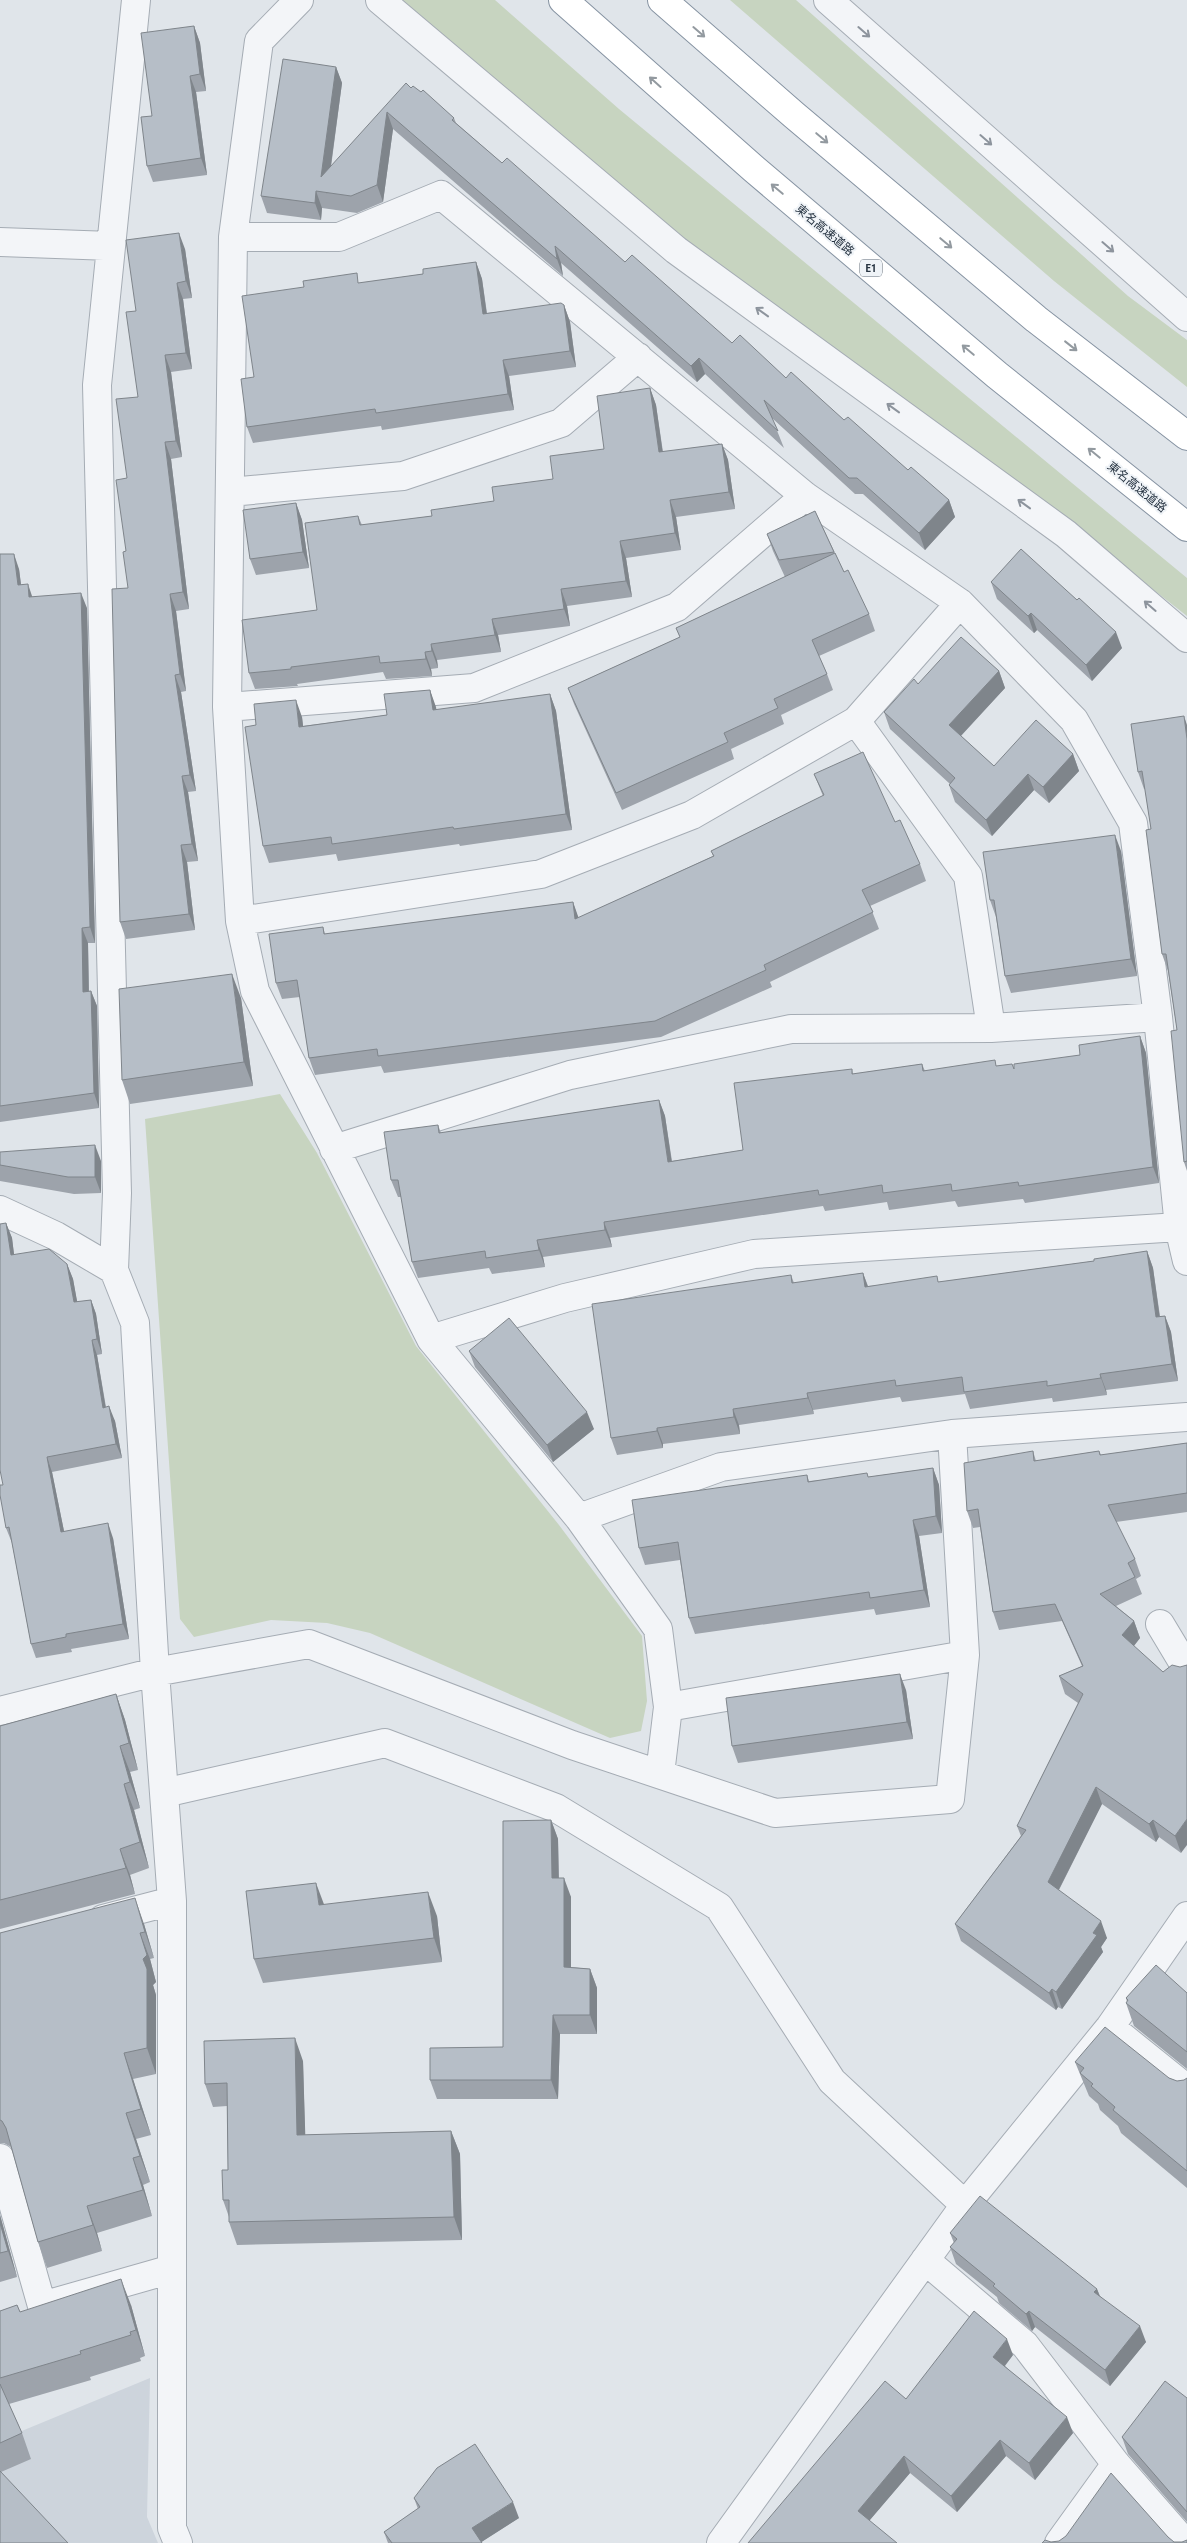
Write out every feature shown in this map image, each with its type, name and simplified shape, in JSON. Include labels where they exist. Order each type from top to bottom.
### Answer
[{"type":"highway","name":"東名高速道路","points":[[563,0],[754,169],[921,311],[997,375],[1187,527]]},
{"type":"highway","points":[[662,0],[794,115],[1036,319],[1187,436]]},
{"type":"street","points":[[136,0],[97,385],[117,1193],[114,1270],[136,1323],[155,1672],[172,1901],[172,2528],[178,2543]]},
{"type":"street","points":[[299,0],[259,41],[233,237],[227,707],[240,921],[255,991],[431,1339],[579,1518],[658,1629],[668,1707],[660,1774]]},
{"type":"street","points":[[380,0],[676,250],[1066,534],[1187,638]]},
{"type":"street","points":[[828,0],[1187,317]]},
{"type":"street","points":[[233,237],[339,237],[441,195],[805,496],[960,603],[1074,720],[1133,824],[1158,1017],[1178,1227],[1187,1261]]},
{"type":"street","points":[[0,242],[111,246]]},
{"type":"street","points":[[230,492],[403,476],[561,423],[638,357]]},
{"type":"street","points":[[227,707],[474,688],[676,607],[805,496]]},
{"type":"street","points":[[240,921],[541,874],[692,815],[856,721],[960,603]]},
{"type":"street","points":[[856,721],[968,876],[991,1028]]},
{"type":"street","points":[[334,1149],[570,1075],[791,1029],[991,1028],[1158,1017]]},
{"type":"street","points":[[0,1210],[56,1236],[114,1270]]},
{"type":"street","points":[[431,1339],[565,1298],[754,1254],[1178,1227]]},
{"type":"street","points":[[579,1518],[721,1467],[952,1434],[1187,1417]]},
{"type":"street","points":[[0,1711],[155,1672],[309,1644],[572,1745],[775,1813],[950,1799],[965,1655],[952,1434]]},
{"type":"street","points":[[1160,1624],[1187,1669]]},
{"type":"street","points":[[668,1707],[965,1655]]},
{"type":"street","points":[[164,1793],[385,1743],[556,1808],[719,1907],[832,2081],[965,2206]]},
{"type":"street","points":[[76,1926],[172,1901]]},
{"type":"street","points":[[721,2543],[965,2206],[1110,2027],[1187,1916]]},
{"type":"street","points":[[1110,2027],[1187,2090]]},
{"type":"street","points":[[0,2158],[42,2306],[172,2269]]},
{"type":"street","points":[[925,2260],[1025,2345],[1116,2464],[1185,2543]]},
{"type":"street","points":[[1059,2543],[1116,2464]]},
{"type":"shaded area","points":[[150,2378],[147,2517],[158,2543],[0,2543],[0,2440]]},
{"type":"green space","points":[[401,0],[495,0],[619,109],[1187,578],[1187,616],[1045,505],[811,337],[639,205]]},
{"type":"green space","points":[[730,0],[796,0],[1128,296],[1187,340],[1187,387],[1054,281]]},
{"type":"green space","points":[[280,1094],[317,1153],[416,1346],[559,1525],[642,1636],[647,1701],[641,1731],[610,1738],[370,1633],[327,1623],[271,1620],[194,1637],[180,1619],[145,1119]]},
{"type":"building","points":[[194,26],[200,74],[190,76],[201,158],[147,166],[141,117],[152,116],[141,33]]},
{"type":"building","points":[[283,59],[336,67],[321,177],[406,83],[411,88],[413,86],[421,92],[423,90],[454,118],[452,120],[502,163],[507,158],[625,262],[632,255],[732,343],[740,335],[786,378],[791,372],[844,420],[848,417],[908,470],[911,467],[949,500],[919,533],[857,478],[849,478],[764,400],[778,431],[699,358],[691,366],[555,246],[557,259],[387,112],[377,185],[351,196],[316,191],[315,203],[261,196]]},
{"type":"building","points":[[179,233],[186,281],[177,283],[186,353],[165,355],[176,441],[165,442],[183,592],[170,594],[180,674],[175,675],[190,775],[182,776],[192,844],[181,845],[189,914],[120,922],[112,589],[128,588],[123,552],[126,551],[116,480],[127,478],[116,399],[138,397],[126,312],[136,311],[126,240]]},
{"type":"building","points":[[476,262],[483,314],[561,303],[564,305],[570,351],[503,360],[508,394],[376,413],[375,409],[247,427],[241,379],[254,377],[242,296],[304,287],[303,281],[357,273],[358,283],[423,274],[423,269]]},
{"type":"building","points":[[650,388],[659,452],[722,444],[729,492],[670,500],[675,533],[620,541],[626,581],[561,589],[564,609],[492,619],[495,635],[431,644],[432,651],[425,652],[426,659],[380,663],[379,656],[249,673],[242,620],[317,610],[305,523],[358,516],[360,525],[432,516],[431,510],[494,501],[492,487],[553,479],[550,456],[604,449],[597,396]]},
{"type":"building","points":[[296,503],[303,552],[250,559],[243,510]]},
{"type":"building","points":[[815,511],[834,552],[779,560],[767,534]]},
{"type":"building","points":[[1021,549],[1077,600],[1079,598],[1116,632],[1086,665],[1031,613],[1028,616],[991,582]]},
{"type":"building","points":[[835,553],[844,572],[848,570],[869,614],[812,640],[827,674],[774,699],[778,708],[724,733],[728,742],[616,793],[568,688],[680,637],[676,628]]},
{"type":"building","points":[[0,554],[14,554],[18,585],[28,584],[29,597],[81,593],[90,927],[82,928],[83,992],[91,991],[94,1093],[0,1106]]},
{"type":"building","points":[[961,637],[999,671],[949,725],[994,766],[1036,720],[1073,754],[1043,787],[1028,774],[986,820],[949,785],[955,778],[884,712],[914,679],[918,684]]},
{"type":"building","points":[[430,690],[433,710],[550,694],[566,814],[332,844],[331,837],[263,846],[245,727],[256,725],[254,704],[296,700],[299,727],[387,715],[384,694]]},
{"type":"building","points":[[1184,716],[1187,739],[1187,1161],[1184,1162],[1171,1031],[1177,1030],[1166,954],[1162,954],[1146,830],[1151,829],[1142,771],[1138,772],[1131,724]]},
{"type":"building","points":[[863,752],[895,822],[900,820],[920,864],[862,890],[873,912],[764,965],[766,970],[655,1021],[378,1056],[377,1049],[309,1058],[297,980],[276,983],[269,934],[323,927],[324,934],[573,902],[575,919],[714,856],[711,851],[824,795],[814,774]]},
{"type":"building","points":[[1115,835],[1131,959],[1005,976],[994,900],[990,900],[983,852]]},
{"type":"building","points":[[232,974],[244,1062],[122,1080],[119,989]]},
{"type":"building","points":[[1140,1036],[1153,1167],[1019,1186],[1018,1182],[952,1191],[951,1184],[883,1193],[882,1185],[819,1195],[818,1190],[604,1222],[605,1230],[537,1240],[539,1250],[486,1258],[485,1251],[412,1262],[398,1180],[391,1180],[384,1132],[438,1125],[439,1133],[659,1100],[668,1162],[743,1150],[734,1083],[852,1069],[852,1074],[922,1064],[923,1071],[995,1060],[996,1066],[1012,1064],[1014,1069],[1014,1064],[1080,1055],[1079,1045]]},
{"type":"building","points":[[95,1145],[95,1177],[68,1177],[0,1165],[0,1152]]},
{"type":"building","points":[[6,1223],[11,1255],[49,1249],[67,1264],[74,1302],[91,1300],[97,1339],[92,1340],[103,1408],[109,1406],[116,1444],[47,1457],[61,1532],[108,1523],[123,1624],[66,1634],[66,1637],[31,1644],[9,1527],[6,1528],[0,1495],[0,1485],[3,1485],[0,1470],[0,1224]]},
{"type":"building","points":[[1147,1251],[1156,1317],[1165,1316],[1172,1364],[1100,1374],[1101,1378],[1047,1386],[1047,1381],[964,1392],[962,1377],[896,1386],[895,1380],[807,1393],[808,1398],[733,1409],[734,1417],[657,1428],[657,1431],[611,1438],[592,1304],[791,1275],[792,1283],[863,1273],[865,1287],[937,1276],[938,1282],[1094,1261],[1094,1259]]},
{"type":"building","points":[[509,1318],[587,1412],[547,1445],[469,1351]]},
{"type":"building","points":[[1187,1443],[1187,1493],[1108,1505],[1135,1559],[1128,1563],[1135,1577],[1100,1594],[1134,1621],[1122,1635],[1163,1672],[1172,1665],[1180,1667],[1187,1665],[1187,1819],[1175,1836],[1153,1820],[1149,1824],[1096,1787],[1048,1882],[1101,1921],[1093,1933],[1097,1935],[1056,1992],[1052,1989],[1049,1993],[955,1924],[1026,1830],[1017,1826],[1083,1694],[1059,1676],[1083,1666],[1055,1604],[993,1612],[978,1509],[967,1511],[964,1463],[1033,1451],[1034,1461],[1099,1451],[1100,1455]]},
{"type":"building","points":[[933,1468],[936,1516],[913,1520],[924,1590],[870,1598],[869,1592],[689,1618],[678,1542],[639,1548],[632,1500],[807,1475],[808,1482],[867,1473],[868,1477]]},
{"type":"building","points":[[900,1674],[907,1722],[732,1746],[726,1698]]},
{"type":"building","points":[[116,1694],[129,1743],[120,1746],[130,1782],[124,1784],[140,1842],[120,1849],[126,1868],[0,1900],[0,1726]]},
{"type":"building","points":[[551,1820],[552,1878],[564,1878],[564,1967],[590,1969],[590,2015],[553,2015],[551,2080],[430,2080],[430,2048],[503,2047],[503,1821]]},
{"type":"building","points":[[316,1883],[319,1905],[428,1892],[434,1938],[254,1959],[246,1891]]},
{"type":"building","points":[[135,1898],[145,1932],[140,1933],[147,1955],[143,1959],[147,1969],[147,2048],[124,2053],[141,2109],[126,2113],[140,2156],[133,2158],[143,2190],[87,2206],[93,2225],[38,2242],[6,2128],[0,2120],[0,1933]]},
{"type":"building","points":[[1156,1965],[1187,1993],[1187,2052],[1126,2003],[1128,2000],[1126,1998]]},
{"type":"building","points":[[1105,2027],[1169,2078],[1177,2081],[1187,2078],[1187,2171],[1113,2110],[1115,2107],[1091,2086],[1093,2084],[1080,2073],[1084,2068],[1075,2062]]},
{"type":"building","points":[[295,2038],[297,2135],[451,2131],[454,2217],[229,2222],[229,2200],[223,2200],[222,2170],[228,2170],[227,2083],[205,2084],[204,2041]]},
{"type":"building","points":[[980,2196],[1097,2289],[1094,2292],[1140,2326],[1105,2370],[1029,2311],[1026,2314],[993,2286],[995,2284],[950,2247],[957,2239],[950,2233]]},
{"type":"building","points":[[0,2223],[8,2251],[0,2253]]},
{"type":"building","points":[[121,2279],[136,2330],[130,2332],[131,2335],[80,2351],[81,2354],[0,2378],[0,2311],[17,2305],[20,2312]]},
{"type":"building","points":[[974,2311],[1007,2339],[993,2357],[1067,2417],[1029,2463],[1000,2440],[951,2496],[904,2456],[858,2511],[897,2543],[748,2543],[885,2381],[906,2399]]},
{"type":"building","points":[[1165,2381],[1187,2398],[1187,2512],[1122,2437]]},
{"type":"building","points":[[0,2384],[22,2433],[0,2443]]},
{"type":"building","points":[[475,2444],[513,2502],[472,2528],[482,2543],[392,2543],[384,2532],[420,2507],[414,2498],[437,2468]]},
{"type":"building","points":[[0,2471],[68,2543],[0,2543]]},
{"type":"building","points":[[1111,2473],[1168,2537],[1174,2542],[1187,2540],[1187,2543],[1042,2543],[1045,2540],[1051,2542],[1059,2541],[1066,2536]]}]
